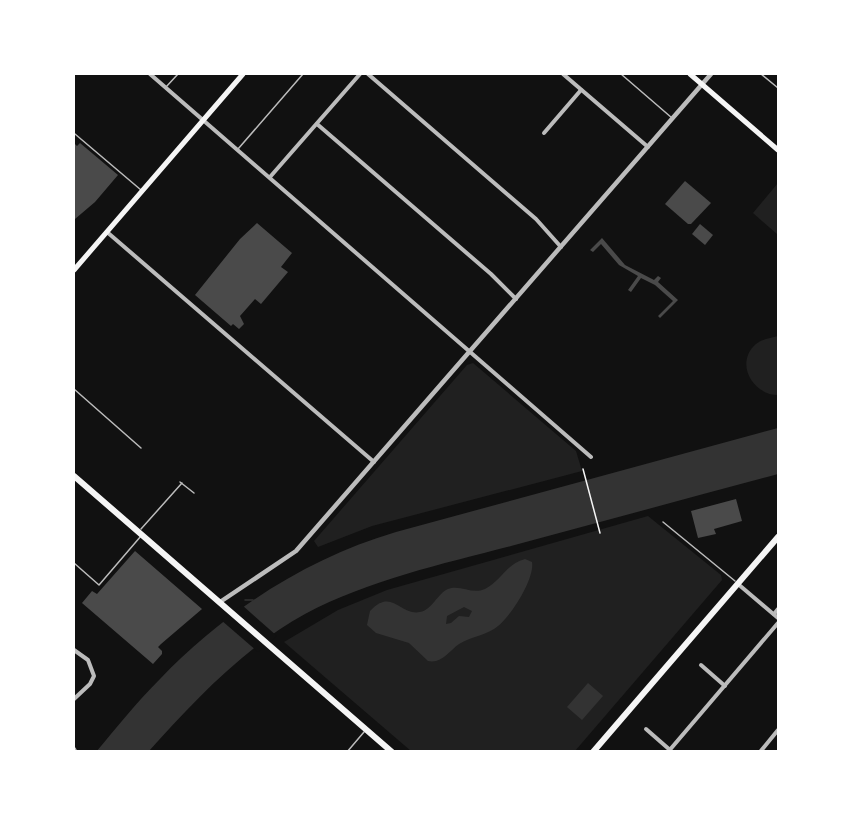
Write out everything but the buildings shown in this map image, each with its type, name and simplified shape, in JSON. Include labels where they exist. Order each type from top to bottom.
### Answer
[{"type":"main road","points":[[74,270],[243,74]]},
{"type":"main road","points":[[690,74],[778,150]]},
{"type":"main road","points":[[74,476],[392,752]]},
{"type":"main road","points":[[593,752],[778,537]]},
{"type":"street","points":[[150,74],[591,457]]},
{"type":"street","points":[[270,177],[360,74]]},
{"type":"street","points":[[368,74],[536,219],[561,247]]},
{"type":"street","points":[[562,74],[648,147]]},
{"type":"street","points":[[220,602],[297,551],[711,74]]},
{"type":"street","points":[[544,133],[581,90]]},
{"type":"street","points":[[317,124],[491,274],[516,299]]},
{"type":"street","points":[[107,231],[374,463]]},
{"type":"street","points":[[738,584],[778,618]]},
{"type":"street","points":[[774,614],[778,609]]},
{"type":"street","points":[[646,729],[669,751],[778,623]]},
{"type":"street","points":[[74,650],[88,660],[93,671],[90,684],[74,699]]},
{"type":"street","points":[[701,665],[725,686]]},
{"type":"street","points":[[760,752],[778,730]]},
{"type":"lane","points":[[166,87],[178,74]]},
{"type":"lane","points":[[237,150],[303,74]]},
{"type":"lane","points":[[621,74],[672,118]]},
{"type":"lane","points":[[761,74],[778,88]]},
{"type":"lane","points":[[75,134],[142,190]]},
{"type":"lane","points":[[74,389],[141,448]]},
{"type":"lane","points":[[74,563],[99,585],[181,482],[194,493]]},
{"type":"lane","points":[[663,522],[738,584]]},
{"type":"lane","points":[[347,752],[366,729]]},
{"type":"path","points":[[583,469],[600,533]]},
{"type":"shaded area","points":[[778,183],[778,233],[777,234],[753,213]]},
{"type":"shaded area","points":[[778,336],[778,395],[769,394],[754,384],[749,377],[747,360],[756,344]]},
{"type":"shaded area","points":[[473,363],[576,451],[582,471],[372,526],[318,547],[314,541],[467,365]]},
{"type":"shaded area","points":[[778,428],[778,474],[432,566],[380,582],[329,602],[283,627],[241,658],[184,713],[149,751],[96,752],[152,688],[211,631],[239,610],[299,572],[363,543],[396,532]]},
{"type":"shaded area","points":[[648,516],[721,575],[722,580],[575,751],[411,751],[284,642],[338,610],[387,590]]},
{"type":"shaded area","points":[[525,559],[532,562],[532,569],[520,599],[507,617],[494,629],[463,642],[437,661],[428,661],[409,643],[376,633],[367,625],[370,611],[378,604],[390,602],[413,612],[424,611],[448,589],[480,591],[491,586],[518,561]],"holes":[[[464,607],[472,611],[469,617],[459,616],[446,624],[447,616]]]},
{"type":"shaded area","points":[[588,683],[603,696],[582,720],[567,707]]},
{"type":"pier","points":[[242,605],[277,636],[258,652],[221,620]]},
{"type":"waterway","points":[[245,600],[253,600]]}]
